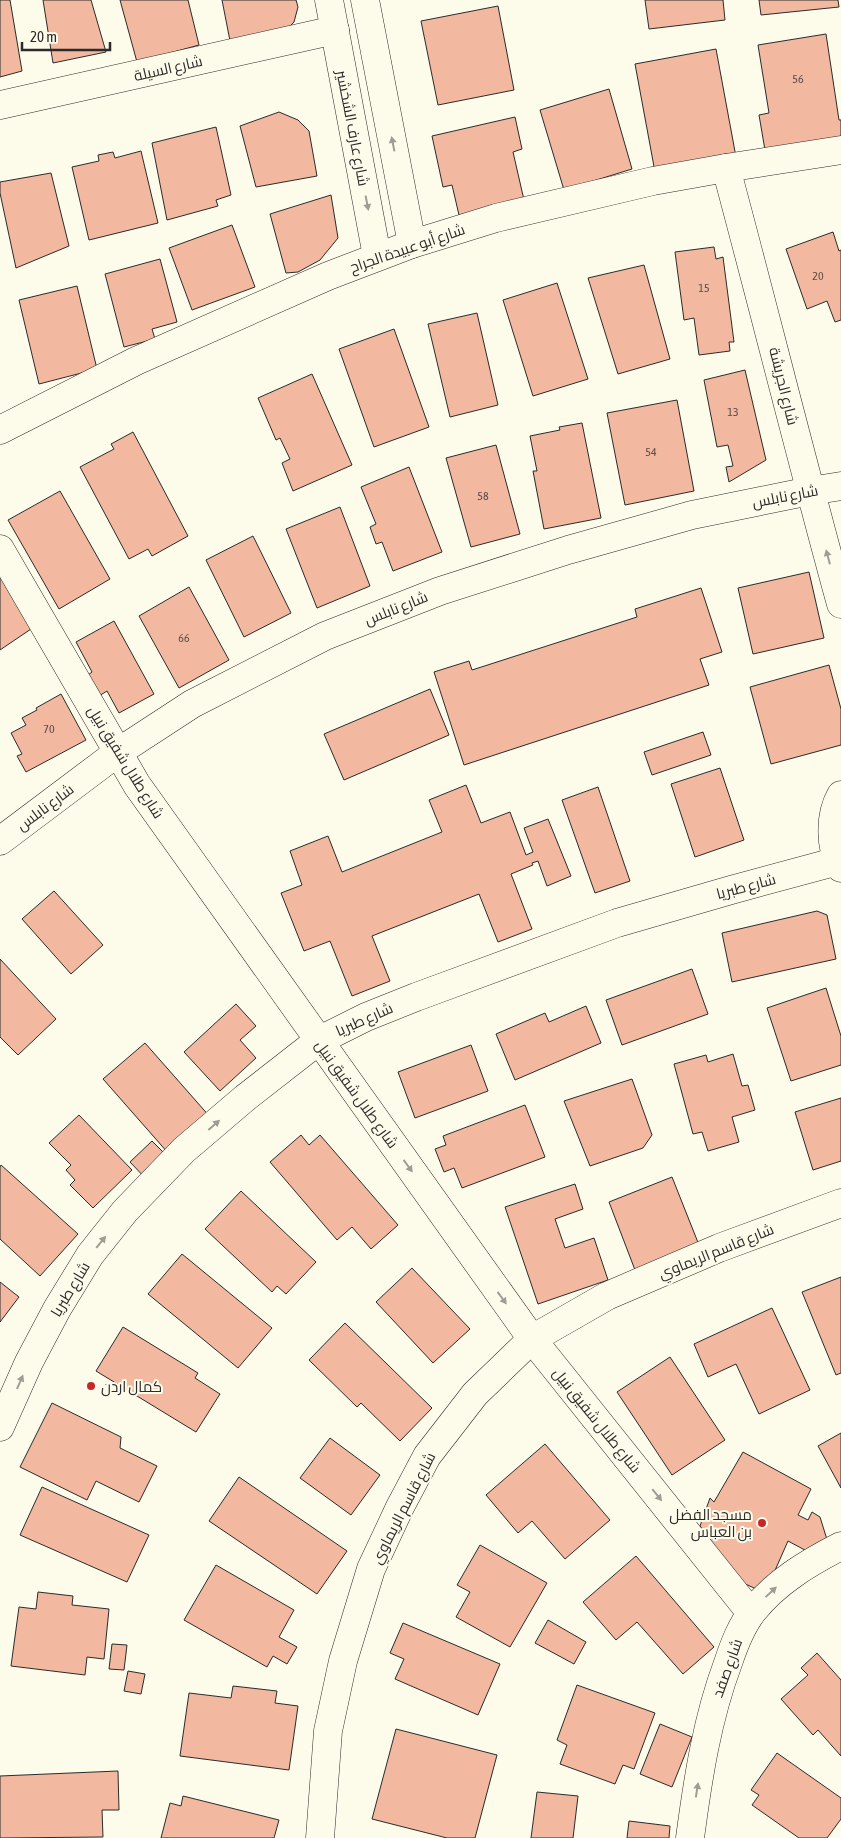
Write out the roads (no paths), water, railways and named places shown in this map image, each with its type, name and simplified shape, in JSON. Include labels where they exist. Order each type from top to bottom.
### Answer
[{"type":"street","name":"شارع عارف الشخشير","points":[[329,0],[377,256]]},
{"type":"street","points":[[365,0],[412,244]]},
{"type":"street","name":"شارع السيلة","points":[[0,105],[335,30]]},
{"type":"street","name":"شارع أبو عبيدة الجراح","points":[[0,430],[136,361],[377,256],[412,244],[496,218],[654,181],[841,150]]},
{"type":"street","name":"شارع الجريشة","points":[[726,168],[841,604]]},
{"type":"street","name":"شارع نابلس","points":[[0,841],[117,753],[192,704],[325,636],[440,591],[568,550],[692,515],[841,486]]},
{"type":"street","name":"شارع طلال شفيق نبيل","points":[[0,549],[117,753],[137,784],[318,1041],[532,1339],[751,1612]]},
{"type":"street","points":[[839,864],[833,841],[833,820],[841,795]]},
{"type":"street","name":"شارع طبريا","points":[[0,1427],[29,1362],[57,1309],[90,1255],[125,1211],[184,1150],[245,1098],[318,1041],[366,1017],[416,997],[608,926],[731,890],[839,864]]},
{"type":"street","name":"شارع قاسم الريماوي","points":[[320,1838],[328,1731],[343,1661],[372,1569],[400,1507],[427,1456],[475,1394],[532,1339],[606,1296],[719,1248],[841,1203]]},
{"type":"street","name":"شارع صفد","points":[[690,1838],[705,1743],[718,1690],[738,1636],[751,1612],[771,1591],[811,1562],[841,1546]]},
{"type":"place","name":"كمال اردن","points":[[91,1386]]},
{"type":"place","name":"مسجد الفضل بن العباس","points":[[762,1523]]}]
